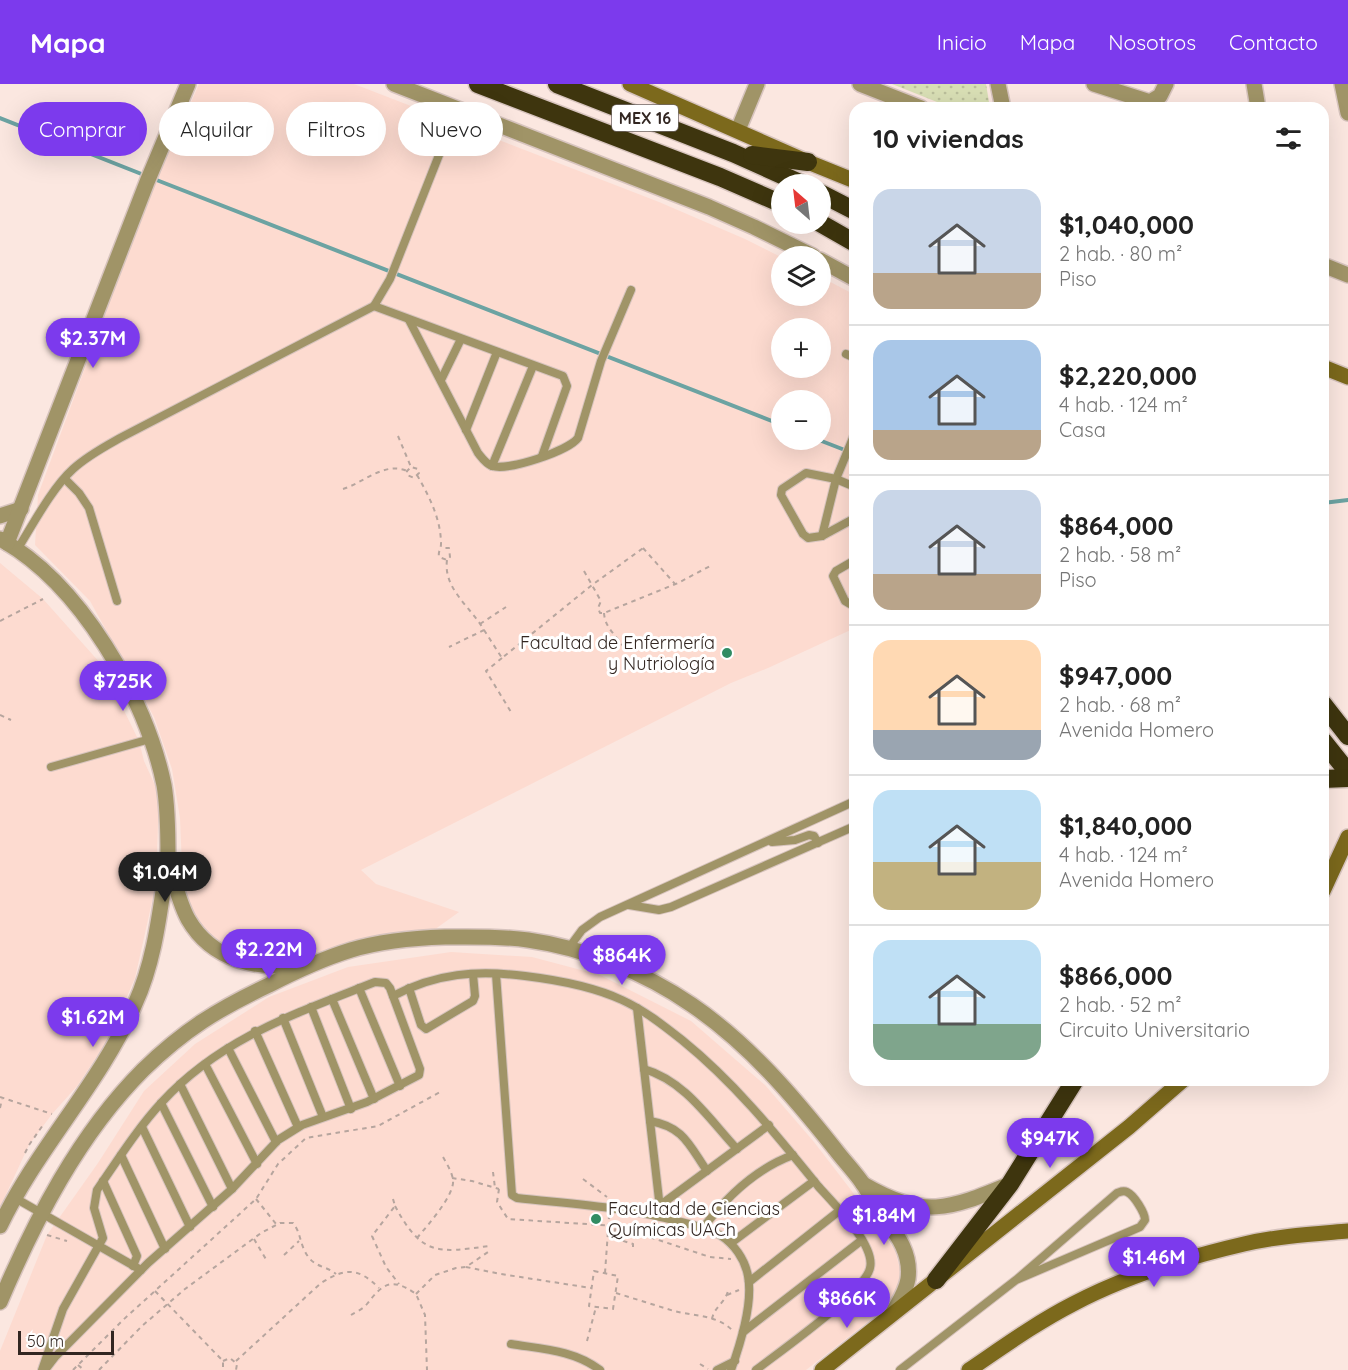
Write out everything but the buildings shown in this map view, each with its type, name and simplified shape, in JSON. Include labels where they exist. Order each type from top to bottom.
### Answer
[{"type":"highway","name":"MEX 16","points":[[478,84],[720,177],[771,199]]},
{"type":"highway","name":"MEX 16","points":[[557,84],[779,174]]},
{"type":"highway","points":[[732,153],[808,162]]},
{"type":"highway","points":[[831,199],[849,208]]},
{"type":"highway","points":[[831,229],[849,240]]},
{"type":"highway","points":[[1329,712],[1348,736]]},
{"type":"highway","points":[[1329,748],[1348,771]]},
{"type":"highway","points":[[1329,779],[1348,778]]},
{"type":"highway","points":[[936,1280],[1010,1185],[1070,1086]]},
{"type":"main road","points":[[630,84],[646,87],[849,179]]},
{"type":"main road","points":[[1329,369],[1348,377]]},
{"type":"main road","points":[[1329,878],[1348,837]]},
{"type":"main road","points":[[822,1370],[1129,1127],[1176,1086]]},
{"type":"main road","points":[[969,1370],[1021,1334],[1073,1304],[1124,1281],[1244,1244],[1295,1235],[1348,1231]]},
{"type":"street","points":[[188,84],[147,182],[8,544],[51,577],[68,595],[94,629],[132,694],[150,739],[164,787],[168,858],[176,890],[189,920],[207,943],[229,957],[248,964],[278,966],[313,963]]},
{"type":"street","points":[[394,84],[709,207],[793,246]]},
{"type":"street","points":[[738,130],[757,84]]},
{"type":"street","points":[[860,84],[906,102]]},
{"type":"street","points":[[998,84],[1002,102]]},
{"type":"street","points":[[1094,84],[1150,102],[1160,96],[1166,84]]},
{"type":"street","points":[[1254,84],[1257,102]]},
{"type":"street","points":[[1342,84],[1348,113]]},
{"type":"street","points":[[831,266],[849,276]]},
{"type":"street","points":[[1329,267],[1348,275]]},
{"type":"street","points":[[0,516],[21,509]]},
{"type":"street","points":[[0,1226],[15,1198],[104,1062],[143,985],[157,933],[168,858]]},
{"type":"street","points":[[157,933],[171,918],[189,920]]},
{"type":"street","points":[[0,1302],[42,1213],[96,1127],[142,1071],[194,1025],[218,1010],[313,963],[361,947],[414,939],[502,937],[529,940],[599,958],[651,981],[690,1003],[774,1076],[862,1183],[905,1250],[908,1281],[892,1314]]},
{"type":"street","points":[[246,996],[253,977],[248,964]]},
{"type":"street","points":[[862,1183],[896,1201],[935,1208],[964,1203],[1010,1185]]},
{"type":"lane","points":[[8,544],[42,509],[71,470],[111,443],[374,306],[390,279],[439,156]]},
{"type":"lane","points":[[409,320],[478,453],[492,466],[524,463],[570,445],[578,438],[607,344],[631,290]]},
{"type":"lane","points":[[374,306],[562,376],[567,386],[542,456]]},
{"type":"lane","points":[[441,380],[461,339]]},
{"type":"lane","points":[[466,430],[497,352]]},
{"type":"lane","points":[[492,466],[533,366]]},
{"type":"lane","points":[[822,536],[836,479],[849,446]]},
{"type":"lane","points":[[849,484],[836,479],[804,474],[781,492],[782,498],[808,538],[822,536],[849,522]]},
{"type":"lane","points":[[65,479],[79,493],[89,508],[117,601]]},
{"type":"lane","points":[[849,563],[836,571],[834,576],[845,601],[849,603]]},
{"type":"lane","points":[[51,766],[150,739]]},
{"type":"lane","points":[[568,949],[582,930],[600,918],[849,804]]},
{"type":"lane","points":[[628,904],[659,910],[671,907],[849,829]]},
{"type":"lane","points":[[765,842],[814,836],[818,843]]},
{"type":"lane","points":[[409,988],[421,1025],[426,1029],[473,1001],[475,996],[473,974]]},
{"type":"lane","points":[[496,974],[512,1195],[517,1198],[661,1217],[703,1228],[721,1236],[745,1264],[749,1282],[743,1332],[731,1370]]},
{"type":"lane","points":[[393,996],[409,988],[446,976],[496,974],[554,980],[598,991],[637,1008],[665,1027],[728,1079],[839,1211],[862,1240],[871,1259],[870,1268],[862,1285],[756,1370]]},
{"type":"lane","points":[[381,981],[390,988],[420,1072],[417,1077],[351,1109],[298,1127],[276,1142],[232,1189],[141,1270],[43,1370],[63,1309],[104,1238],[93,1202],[97,1190],[161,1103],[205,1064],[255,1031],[375,982],[381,981]]},
{"type":"lane","points":[[359,988],[400,1086]]},
{"type":"lane","points":[[332,999],[374,1099]]},
{"type":"lane","points":[[311,1007],[351,1109]]},
{"type":"lane","points":[[637,1008],[661,1217]]},
{"type":"lane","points":[[283,1018],[323,1117]]},
{"type":"lane","points":[[255,1031],[298,1127]]},
{"type":"lane","points":[[228,1048],[276,1142]]},
{"type":"lane","points":[[205,1064],[256,1164]]},
{"type":"lane","points":[[644,1069],[660,1074],[679,1086],[737,1149]]},
{"type":"lane","points":[[180,1084],[232,1189]]},
{"type":"lane","points":[[161,1103],[213,1207]]},
{"type":"lane","points":[[650,1121],[664,1123],[677,1130],[707,1171]]},
{"type":"lane","points":[[660,1206],[769,1125]]},
{"type":"lane","points":[[142,1127],[190,1227]]},
{"type":"lane","points":[[121,1155],[165,1249]]},
{"type":"lane","points":[[703,1228],[720,1205],[751,1178],[767,1166],[794,1155]]},
{"type":"lane","points":[[103,1181],[136,1256],[133,1266]]},
{"type":"lane","points":[[730,1244],[814,1181]]},
{"type":"lane","points":[[900,1370],[1016,1280],[1120,1192],[1129,1193],[1145,1213],[1145,1220],[1140,1227],[1016,1280]]},
{"type":"lane","points":[[15,1198],[141,1270]]},
{"type":"lane","points":[[749,1282],[839,1211]]},
{"type":"lane","points":[[743,1332],[862,1240]]},
{"type":"lane","points":[[511,1344],[571,1354],[587,1360],[600,1370]]},
{"type":"lane","points":[[717,1370],[735,1361]]},
{"type":"path","points":[[398,436],[411,467]]},
{"type":"path","points":[[343,489],[399,467],[411,477],[417,475]]},
{"type":"path","points":[[406,471],[411,467]]},
{"type":"path","points":[[411,467],[418,469],[417,475],[429,496],[440,527],[439,557],[447,560]]},
{"type":"path","points":[[511,712],[486,670],[592,585],[644,547],[675,584]]},
{"type":"path","points":[[441,548],[449,548],[450,557],[446,568],[462,604],[480,624],[502,658]]},
{"type":"path","points":[[584,571],[601,601],[598,608],[600,613],[604,613],[712,566]]},
{"type":"path","points":[[0,621],[44,599]]},
{"type":"path","points":[[480,624],[506,607]]},
{"type":"path","points":[[604,613],[607,628],[625,649]]},
{"type":"path","points":[[448,647],[484,630]]},
{"type":"path","points":[[0,715],[11,720]]},
{"type":"path","points":[[73,1370],[256,1199],[278,1164],[306,1138],[378,1125],[442,1091]]},
{"type":"path","points":[[0,1108],[1,1098],[52,1114]]},
{"type":"path","points":[[417,1238],[450,1191],[453,1181],[443,1157]]},
{"type":"path","points":[[493,1172],[495,1188]]},
{"type":"path","points":[[452,1178],[499,1189],[497,1202],[508,1219],[616,1227],[660,1242],[720,1258]]},
{"type":"path","points":[[256,1199],[277,1225]]},
{"type":"path","points":[[393,1199],[407,1228],[434,1249],[444,1251],[489,1246]]},
{"type":"path","points":[[395,1206],[372,1236],[386,1267],[399,1284],[416,1294],[425,1315],[428,1369]]},
{"type":"path","points":[[99,1370],[167,1303],[254,1239],[280,1223],[293,1223],[311,1261],[331,1269],[336,1274]]},
{"type":"path","points":[[605,1274],[608,1227]]},
{"type":"path","points":[[616,1227],[614,1234],[617,1239],[633,1244],[633,1249]]},
{"type":"path","points":[[47,1234],[70,1242]]},
{"type":"path","points":[[254,1239],[267,1261]]},
{"type":"path","points":[[284,1255],[300,1240]]},
{"type":"path","points":[[466,1267],[491,1250]]},
{"type":"path","points":[[416,1294],[435,1275],[466,1267],[591,1288]]},
{"type":"path","points":[[236,1361],[321,1283],[336,1274],[348,1271],[360,1273],[379,1288]]},
{"type":"path","points":[[594,1271],[618,1276],[613,1310],[589,1305],[591,1288],[594,1271]]},
{"type":"path","points":[[351,1316],[366,1306],[379,1288],[399,1284]]},
{"type":"path","points":[[155,1291],[223,1361],[223,1370]]},
{"type":"path","points":[[616,1293],[712,1319],[713,1311],[726,1299],[728,1291]]},
{"type":"path","points":[[587,1341],[596,1307]]},
{"type":"path","points":[[223,1361],[231,1358],[236,1361]]},
{"type":"path","points":[[236,1361],[237,1368],[241,1370]]},
{"type":"path","points":[[78,1365],[84,1370]]},
{"type":"shaded area","points":[[199,84],[354,84],[401,102],[398,102],[398,156],[503,156],[503,142],[659,202],[771,252],[771,306],[831,306],[831,282],[849,292],[849,631],[731,683],[361,870],[376,884],[459,912],[434,930],[340,945],[288,962],[240,955],[201,928],[183,890],[180,818],[172,769],[154,717],[90,601],[35,545],[38,495],[143,211],[167,156],[274,156],[274,102],[191,102]]},
{"type":"shaded area","points":[[0,563],[43,599],[101,664],[139,741],[144,761],[159,794],[156,884],[135,978],[110,1036],[78,1085],[29,1145],[0,1207]]},
{"type":"shaded area","points":[[451,952],[532,957],[600,975],[691,1021],[765,1085],[851,1190],[895,1250],[900,1270],[897,1294],[883,1310],[806,1370],[0,1370],[0,1351],[47,1235],[98,1163],[144,1091],[195,1044],[269,997],[348,967]]},
{"type":"green space","points":[[892,84],[986,84],[989,102],[937,102]]},
{"type":"waterway","points":[[0,118],[144,175]]},
{"type":"waterway","points":[[154,179],[771,421]]},
{"type":"waterway","points":[[831,445],[849,452]]},
{"type":"waterway","points":[[1329,502],[1348,500]]},
{"type":"place","name":"Facultad de Enfermería y Nutriología","points":[[727,653]]},
{"type":"place","name":"Facultad de Ciencias Químicas UACh","points":[[596,1219]]}]
